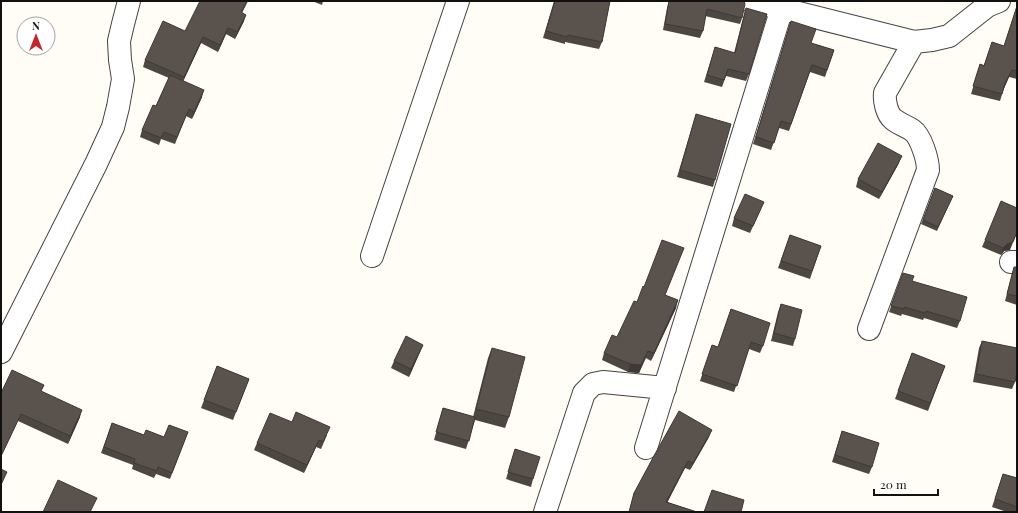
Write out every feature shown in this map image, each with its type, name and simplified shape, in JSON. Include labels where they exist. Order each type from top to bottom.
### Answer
[{"type":"street","points":[[1,352],[113,127],[123,79],[119,41],[129,1]]},
{"type":"street","points":[[372,256],[458,1]]},
{"type":"street","points":[[751,1],[914,42],[949,36],[987,6],[999,1]]},
{"type":"street","points":[[646,448],[782,8]]},
{"type":"street","points":[[869,329],[928,170],[924,150],[916,134],[893,119],[889,114],[885,101],[885,93],[914,42]]},
{"type":"street","points":[[545,512],[584,394],[589,388],[593,384],[603,382],[665,388]]},
{"type":"building","points":[[200,1],[247,1],[241,12],[246,15],[237,32],[228,28],[220,45],[203,37],[184,77],[145,60],[163,21],[185,31]]},
{"type":"building","points":[[555,1],[610,1],[602,42],[568,35],[567,37],[546,31]]},
{"type":"building","points":[[669,1],[744,1],[745,4],[742,18],[707,9],[703,31],[665,24]]},
{"type":"building","points":[[1017,6],[1017,71],[1012,70],[1005,83],[1002,94],[973,86],[980,64],[984,66],[992,42],[1004,46]]},
{"type":"building","points":[[746,8],[767,14],[749,74],[728,69],[724,80],[707,75],[715,47],[735,53]]},
{"type":"building","points":[[791,21],[816,29],[811,43],[834,50],[827,70],[812,65],[791,124],[781,121],[774,143],[756,137]]},
{"type":"building","points":[[170,75],[204,90],[194,112],[189,109],[177,137],[164,132],[161,138],[142,130],[153,105],[156,106]]},
{"type":"building","points":[[696,114],[731,124],[715,180],[680,170]]},
{"type":"building","points":[[878,143],[902,156],[882,192],[858,179]]},
{"type":"building","points":[[935,188],[953,196],[938,227],[923,220]]},
{"type":"building","points":[[745,194],[764,202],[753,226],[734,218]]},
{"type":"building","points":[[1001,201],[1017,208],[1017,232],[1013,242],[1007,244],[1003,248],[985,240]]},
{"type":"building","points":[[790,235],[821,246],[812,271],[781,261]]},
{"type":"building","points":[[662,240],[684,248],[665,295],[678,300],[654,353],[648,351],[641,365],[630,364],[604,353],[612,335],[617,337],[634,301],[637,302]]},
{"type":"building","points":[[1014,267],[1017,267],[1017,296],[1007,294]]},
{"type":"building","points":[[903,273],[914,276],[912,281],[967,297],[960,321],[926,311],[925,313],[904,307],[904,309],[891,306]]},
{"type":"building","points":[[781,304],[802,310],[795,339],[774,333]]},
{"type":"building","points":[[731,309],[770,323],[763,346],[751,342],[737,386],[702,374],[712,345],[718,347]]},
{"type":"building","points":[[406,336],[423,345],[411,369],[394,361]]},
{"type":"building","points":[[982,341],[1017,348],[1017,371],[1015,382],[976,374]]},
{"type":"building","points":[[492,348],[525,357],[509,417],[476,409]]},
{"type":"building","points":[[912,353],[945,366],[930,403],[898,391]]},
{"type":"building","points":[[217,366],[249,379],[236,412],[204,400]]},
{"type":"building","points":[[12,370],[44,385],[41,391],[82,410],[70,436],[21,414],[1,456],[1,393]]},
{"type":"building","points":[[443,408],[475,417],[469,441],[436,432]]},
{"type":"building","points":[[679,411],[712,430],[693,463],[688,461],[666,502],[697,512],[629,512],[634,493]]},
{"type":"building","points":[[296,412],[330,427],[323,442],[319,440],[307,465],[257,443],[270,413],[292,422]]},
{"type":"building","points":[[112,423],[144,435],[146,430],[164,437],[169,425],[188,432],[172,473],[158,467],[157,471],[134,463],[135,459],[104,447]]},
{"type":"building","points":[[842,431],[879,443],[872,467],[835,455]]},
{"type":"building","points":[[515,449],[540,457],[533,479],[508,472]]},
{"type":"building","points":[[1,469],[7,472],[1,484]]},
{"type":"building","points":[[1003,474],[1017,478],[1017,507],[995,499]]},
{"type":"building","points":[[58,480],[97,498],[90,512],[43,512]]},
{"type":"building","points":[[712,490],[744,500],[741,512],[704,512]]}]
